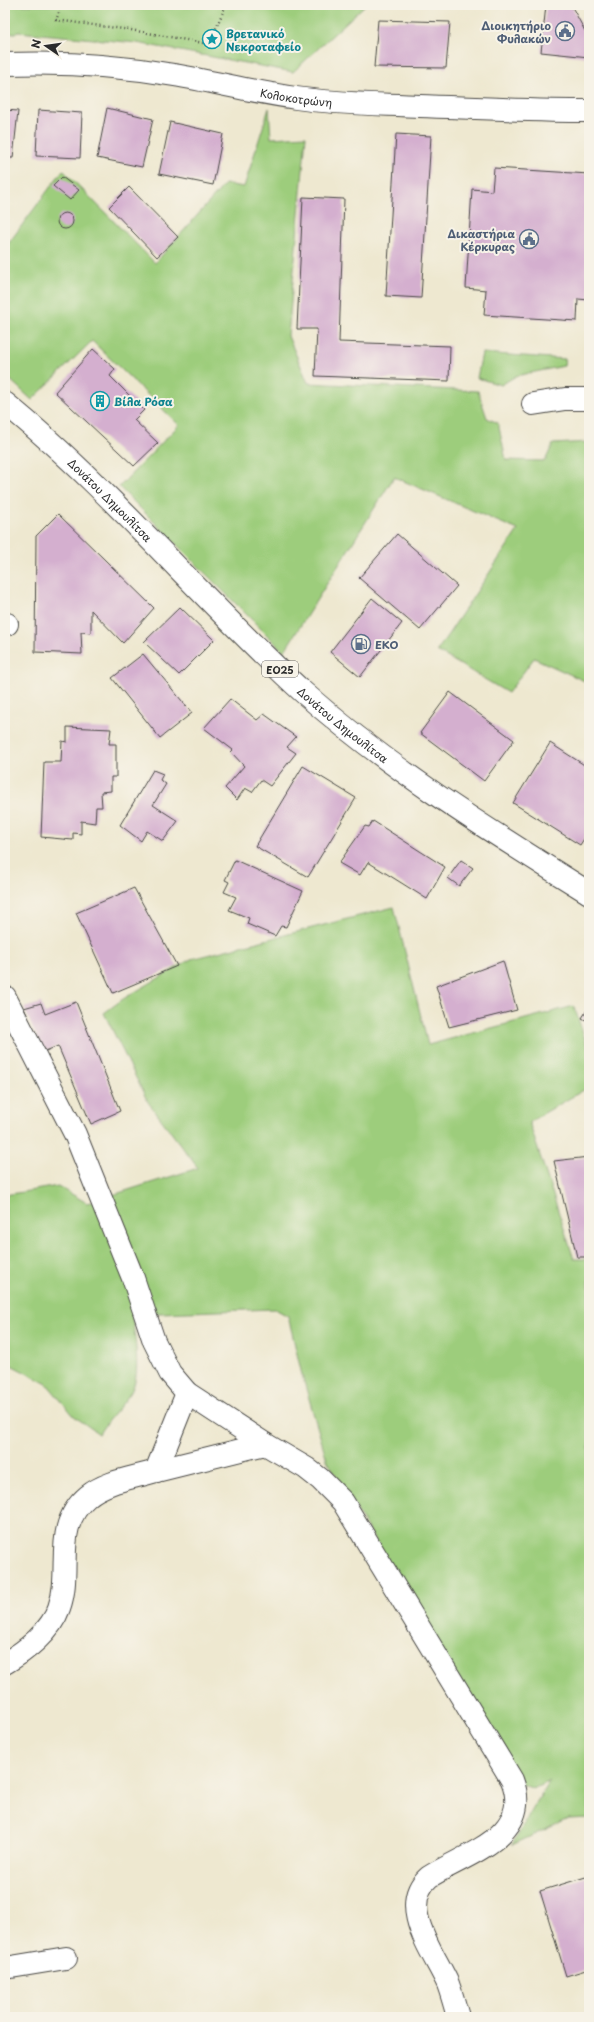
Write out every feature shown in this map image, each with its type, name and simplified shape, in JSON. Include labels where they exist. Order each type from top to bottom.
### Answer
[{"type":"street","name":"Κολοκοτρώνη","points":[[5,64],[73,63],[106,66],[175,75],[215,84],[297,98],[363,103],[534,111],[589,110]]},
{"type":"street","points":[[534,404],[564,399],[589,398]]},
{"type":"street","name":"Δονάτου Δημουλίτσα","points":[[5,403],[85,475],[254,645],[336,720],[374,751],[455,808],[589,893]]},
{"type":"street","points":[[5,996],[75,1134],[133,1278],[157,1348],[170,1373],[187,1393],[265,1444],[306,1468],[320,1479],[343,1502],[510,1774],[515,1787],[516,1799],[514,1813],[509,1826],[493,1841],[429,1877],[422,1885],[416,1898],[418,1920],[448,1985],[458,2017]]},
{"type":"street","points":[[156,1471],[187,1393]]},
{"type":"street","points":[[5,1663],[15,1657],[48,1629],[55,1617],[60,1606],[62,1593],[66,1533],[70,1519],[78,1506],[88,1496],[103,1487],[156,1471],[265,1444]]},
{"type":"street","points":[[5,1968],[66,1958]]},
{"type":"path","points":[[62,5],[56,20],[131,30],[209,44],[226,5]]},
{"type":"green space","name":"Βρετανικό Νεκροταφείο","points":[[5,5],[365,5],[293,72],[137,43],[19,32],[5,35]]},
{"type":"green space","points":[[269,108],[271,138],[306,136],[288,336],[308,383],[478,391],[487,418],[498,423],[506,460],[545,461],[553,444],[589,442],[589,683],[534,658],[508,693],[437,651],[518,530],[394,477],[284,652],[119,487],[179,425],[92,341],[32,400],[5,375],[5,248],[63,170],[155,263],[225,184],[244,187]]},
{"type":"green space","points":[[482,353],[565,359],[564,366],[516,376],[501,385],[477,378]]},
{"type":"green space","points":[[394,907],[428,1045],[574,1006],[589,1052],[589,1087],[529,1122],[574,1259],[589,1259],[589,1818],[568,1819],[512,1845],[549,1781],[533,1789],[518,1782],[327,1460],[302,1375],[288,1316],[275,1309],[132,1314],[136,1344],[136,1377],[129,1395],[99,1434],[74,1416],[47,1384],[11,1365],[5,1369],[5,1195],[58,1186],[87,1203],[198,1168],[148,1102],[104,1013],[123,999],[191,959]]},
{"type":"building","name":"Διοικητήριο Φυλακών","points":[[546,5],[571,5],[585,31],[589,31],[589,57],[541,52]]},
{"type":"building","points":[[378,20],[450,22],[446,68],[374,67]]},
{"type":"building","points":[[107,108],[153,119],[142,167],[97,158]]},
{"type":"building","points":[[5,110],[18,111],[13,158],[5,158]]},
{"type":"building","points":[[38,110],[82,113],[80,158],[36,156]]},
{"type":"building","points":[[170,122],[223,134],[213,185],[159,174]]},
{"type":"building","points":[[396,134],[431,136],[421,298],[386,296]]},
{"type":"building","name":"Δικαστήρια Κέρκυρας","points":[[494,168],[589,174],[589,300],[578,299],[577,321],[484,315],[486,290],[466,288],[472,189],[492,191]]},
{"type":"building","points":[[62,177],[79,190],[70,200],[53,186]]},
{"type":"building","points":[[129,187],[178,237],[157,257],[109,207]]},
{"type":"building","points":[[303,197],[344,199],[339,342],[450,346],[449,381],[315,376],[317,329],[297,329]]},
{"type":"building","points":[[65,213],[71,215],[73,221],[71,227],[65,229],[59,227],[57,221],[59,215]]},
{"type":"building","name":"Βίλα Ρόσα","points":[[93,349],[115,369],[110,376],[144,410],[134,420],[158,443],[134,466],[55,392]]},
{"type":"building","points":[[58,514],[154,608],[123,643],[91,610],[91,633],[81,632],[82,654],[35,652],[36,536]]},
{"type":"building","points":[[397,534],[457,586],[420,630],[359,578]]},
{"type":"building","points":[[372,598],[402,623],[360,677],[330,652]]},
{"type":"building","points":[[180,607],[214,640],[179,675],[144,642]]},
{"type":"building","points":[[143,654],[192,713],[160,738],[112,678]]},
{"type":"building","points":[[450,692],[514,740],[484,781],[420,733]]},
{"type":"building","points":[[230,699],[257,720],[264,714],[296,737],[287,747],[296,753],[270,786],[261,780],[252,792],[245,788],[237,800],[225,788],[244,766],[231,752],[233,750],[204,728]]},
{"type":"building","points":[[67,727],[111,729],[109,744],[116,744],[116,777],[111,777],[111,791],[101,792],[102,807],[96,807],[95,823],[81,821],[81,834],[73,833],[73,840],[41,837],[44,762],[61,762],[62,741],[67,742]]},
{"type":"building","points":[[550,743],[589,768],[589,831],[580,845],[513,803]]},
{"type":"building","points":[[303,766],[356,798],[308,877],[255,846]]},
{"type":"building","points":[[153,770],[163,774],[160,780],[166,784],[153,805],[178,821],[163,841],[147,831],[141,841],[120,825]]},
{"type":"building","points":[[373,821],[445,867],[427,899],[368,862],[360,875],[339,863],[365,826],[369,827]]},
{"type":"building","points":[[235,860],[303,891],[286,927],[281,926],[275,936],[247,924],[249,918],[229,910],[236,897],[224,892],[229,882],[225,880]]},
{"type":"building","points":[[461,860],[473,868],[459,886],[448,878]]},
{"type":"building","points":[[134,888],[177,966],[113,993],[76,913]]},
{"type":"building","points":[[503,961],[517,1010],[449,1027],[436,986]]},
{"type":"building","points":[[76,1002],[120,1111],[91,1124],[58,1046],[43,1052],[24,1008],[41,1003],[45,1014]]},
{"type":"building","points":[[589,1007],[589,1022],[582,1018]]},
{"type":"building","points":[[589,1157],[589,1257],[577,1257],[554,1161]]},
{"type":"building","points":[[589,1876],[589,1969],[566,1976],[540,1891]]},
{"type":"place","name":"Διοικητήριο Φυλακών","points":[[565,31]]},
{"type":"place","name":"Βρετανικό Νεκροταφείο","points":[[212,39]]},
{"type":"place","name":"Δικαστήρια Κέρκυρας","points":[[529,239]]},
{"type":"place","name":"Βίλα Ρόσα","points":[[100,401]]},
{"type":"place","name":"EKO","points":[[361,644]]}]
